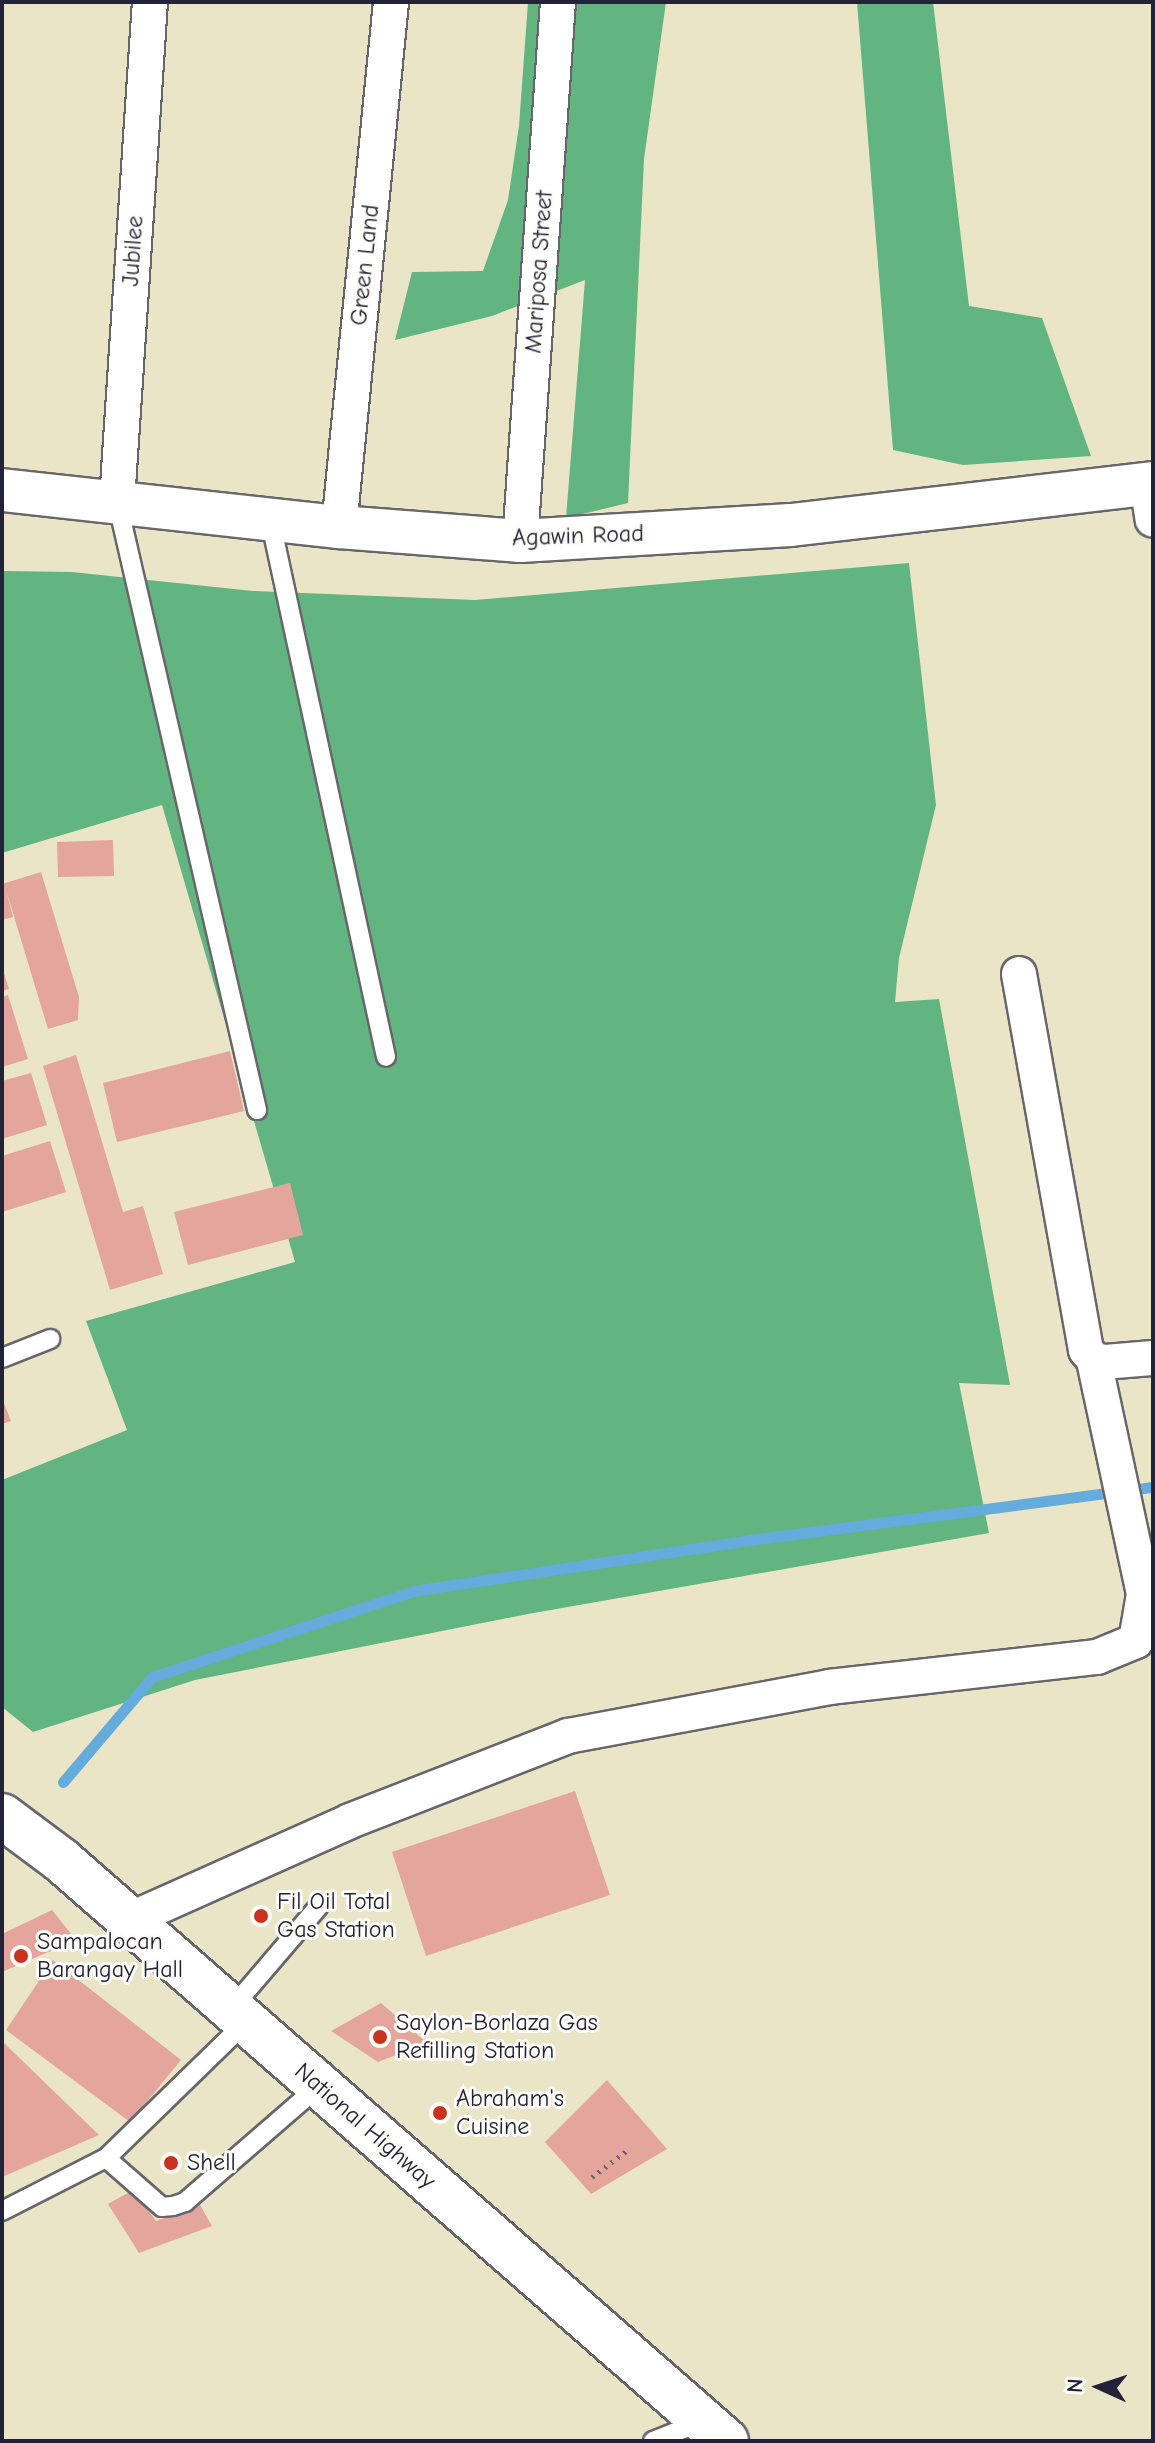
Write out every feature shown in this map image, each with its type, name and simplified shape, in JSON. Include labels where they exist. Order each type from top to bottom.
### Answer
[{"type":"main road","name":"National Highway","points":[[2,1816],[61,1860],[714,2431]]},
{"type":"street","name":"Jubilee","points":[[117,501],[150,2]]},
{"type":"street","name":"Green Land","points":[[339,527],[391,2]]},
{"type":"street","name":"Mariposa Street","points":[[520,541],[558,2]]},
{"type":"street","name":"Agawin Road","points":[[2,490],[339,527],[520,541],[791,525],[1151,496]]},
{"type":"street","points":[[129,1920],[350,1821],[568,1736],[829,1687],[1097,1657],[1136,1641],[1144,1594],[1094,1360],[1086,1350],[1019,974]]},
{"type":"street","points":[[1094,1360],[1153,1358]]},
{"type":"lane","points":[[117,501],[257,1110]]},
{"type":"lane","points":[[270,519],[386,1057]]},
{"type":"lane","points":[[2,1358],[50,1339]]},
{"type":"lane","points":[[2,2211],[106,2158],[239,2016],[319,1906]]},
{"type":"lane","points":[[106,2158],[162,2207],[185,2202],[319,2086]]},
{"type":"lane","points":[[653,2441],[714,2431]]},
{"type":"path","points":[[592,2177],[629,2149]]},
{"type":"green space","points":[[528,2],[666,2],[644,159],[628,503],[566,518],[585,280],[492,316],[395,340],[412,272],[483,271],[508,200],[519,126]]},
{"type":"green space","points":[[857,2],[933,2],[969,306],[1042,318],[1091,456],[963,465],[893,450]]},
{"type":"green space","points":[[909,563],[936,805],[899,958],[895,1002],[939,999],[1010,1385],[959,1383],[989,1533],[528,1614],[195,1680],[33,1732],[2,1707],[2,1480],[127,1430],[86,1321],[295,1262],[162,805],[2,853],[2,571],[72,572],[253,591],[475,600]]},
{"type":"building","points":[[113,840],[114,876],[58,877],[57,842]]},
{"type":"building","points":[[41,872],[79,997],[78,1020],[48,1029],[6,890],[13,917],[2,920],[2,884]]},
{"type":"building","points":[[2,967],[9,989],[2,991]]},
{"type":"building","points":[[8,995],[28,1059],[2,1067],[2,997]]},
{"type":"building","points":[[230,1051],[244,1111],[117,1142],[103,1083]]},
{"type":"building","points":[[76,1055],[123,1212],[143,1206],[163,1274],[110,1290],[43,1066]]},
{"type":"building","points":[[31,1073],[47,1125],[2,1139],[2,1081]]},
{"type":"building","points":[[50,1141],[66,1192],[2,1212],[2,1156]]},
{"type":"building","points":[[290,1183],[303,1235],[188,1265],[174,1212]]},
{"type":"building","points":[[2,1398],[11,1421],[2,1424]]},
{"type":"building","points":[[575,1791],[610,1895],[426,1956],[392,1852]]},
{"type":"building","name":"Sampalocan Barangay Hall","points":[[52,1910],[76,1940],[2,1972],[2,1934]]},
{"type":"building","points":[[53,1960],[181,2060],[130,2122],[6,2030]]},
{"type":"building","name":"Saylon-Borlaza Gas Refilling Station","points":[[381,2003],[427,2043],[378,2062],[331,2031]]},
{"type":"building","points":[[2,2041],[99,2135],[2,2177]]},
{"type":"building","points":[[607,2080],[667,2149],[591,2194],[545,2142]]},
{"type":"building","points":[[133,2190],[156,2221],[200,2205],[212,2226],[139,2253],[108,2204]]},
{"type":"waterway","points":[[63,1782],[152,1677],[413,1591],[757,1539],[1153,1487]]},
{"type":"place","name":"Fil Oil Total Gas Station","points":[[261,1916]]},
{"type":"place","name":"Sampalocan Barangay Hall","points":[[21,1956]]},
{"type":"place","name":"Saylon-Borlaza Gas Refilling Station","points":[[380,2037]]},
{"type":"place","name":"Abraham's Cuisine","points":[[440,2113]]},
{"type":"place","name":"Shell","points":[[171,2163]]}]
